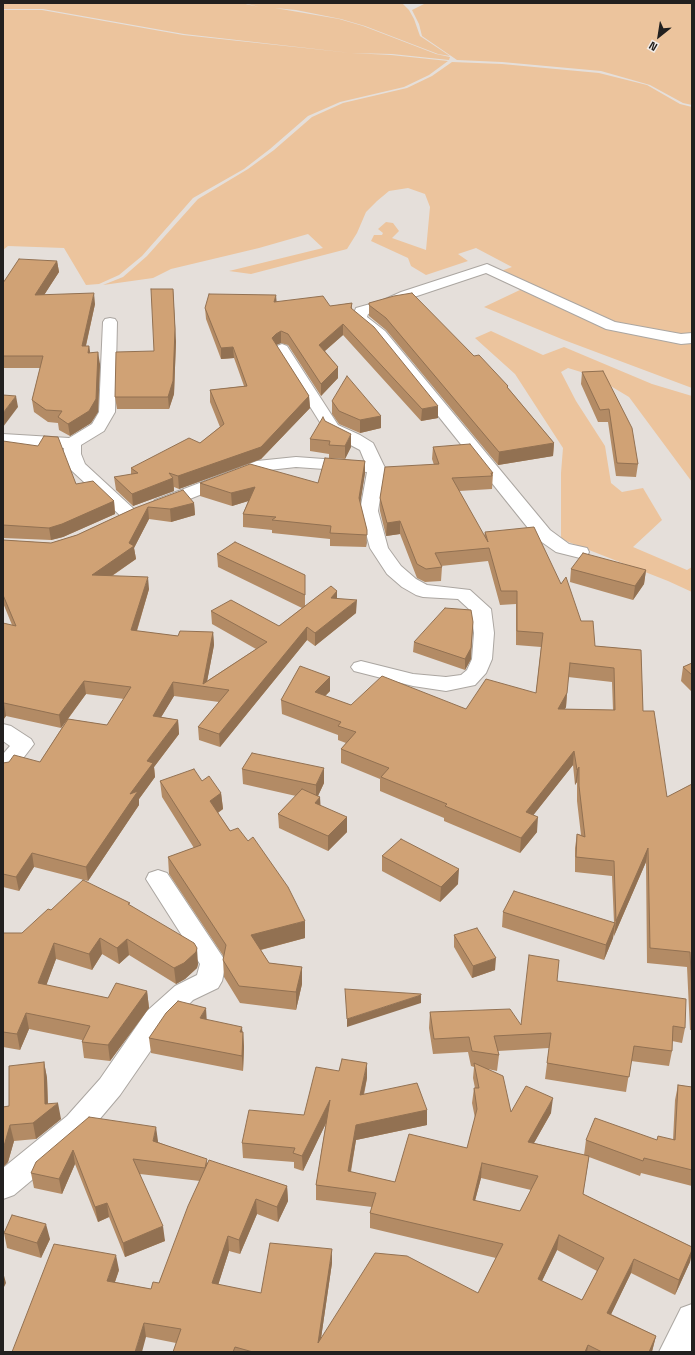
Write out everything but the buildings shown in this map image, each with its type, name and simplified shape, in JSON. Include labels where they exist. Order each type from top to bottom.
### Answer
[{"type":"street","points":[[580,552],[563,548],[543,534],[380,334],[359,318],[361,311],[386,304],[406,295],[487,268],[611,326],[681,339],[692,338]]},
{"type":"street","points":[[3,439],[73,443],[98,427],[108,412],[110,322]]},
{"type":"street","points":[[282,348],[332,428],[354,438],[367,447],[376,468],[369,511],[379,548],[394,570],[418,589],[423,591],[463,594],[481,609],[484,633],[482,659],[476,672],[468,680],[446,684],[413,680],[361,667]]},
{"type":"street","points":[[73,443],[72,454],[77,466],[130,515]]},
{"type":"street","points":[[110,524],[257,466],[296,462],[376,468]]},
{"type":"street","points":[[3,731],[23,744],[3,769]]},
{"type":"street","points":[[3,1186],[77,1125],[110,1087],[157,1019],[184,993],[209,981],[213,963],[158,879]]},
{"type":"street","points":[[675,1352],[692,1319]]},
{"type":"shaded area","points":[[3,3],[241,3],[259,7],[244,3],[402,3],[409,10],[414,19],[420,36],[450,56],[438,54],[365,26],[341,19],[296,10],[275,8],[339,19],[363,26],[436,54],[450,57],[449,60],[392,54],[351,53],[184,34],[43,9],[3,9]]},
{"type":"shaded area","points":[[426,3],[692,3],[692,105],[683,103],[650,85],[601,71],[502,62],[457,60],[422,36],[419,24],[412,10]]},
{"type":"shaded area","points":[[3,10],[42,10],[183,35],[351,53],[391,55],[448,61],[429,75],[404,87],[340,102],[308,116],[244,169],[193,198],[142,256],[119,275],[99,284],[86,285],[64,248],[8,246],[3,250]]},
{"type":"shaded area","points":[[452,62],[502,64],[599,73],[647,85],[680,104],[692,107],[692,335],[674,334],[606,321],[501,271],[512,267],[476,248],[458,254],[468,261],[426,275],[411,266],[408,258],[371,241],[374,235],[382,235],[383,233],[378,229],[386,222],[393,223],[399,231],[392,238],[426,250],[430,207],[425,194],[408,188],[389,191],[366,212],[357,233],[347,249],[251,274],[229,271],[323,248],[308,234],[259,248],[171,269],[153,278],[103,285],[123,277],[147,256],[198,199],[248,169],[274,150],[312,117],[343,103],[407,88],[432,76]]},
{"type":"shaded area","points":[[522,289],[605,327],[692,340],[692,388],[564,340],[484,307]]},
{"type":"shaded area","points":[[491,331],[543,355],[564,347],[652,384],[692,396],[692,482],[629,397],[594,376],[568,368],[561,372],[576,401],[605,446],[611,483],[622,492],[643,488],[662,520],[633,547],[687,570],[692,567],[692,592],[561,539],[561,473],[563,448],[515,374],[475,338]]}]
